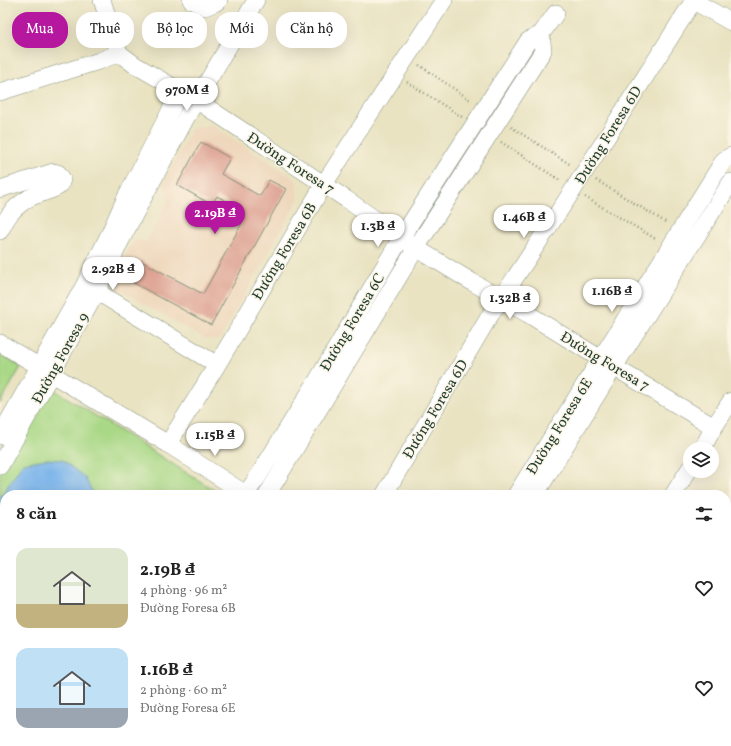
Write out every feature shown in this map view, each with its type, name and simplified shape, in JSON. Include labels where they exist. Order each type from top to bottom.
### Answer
[{"type":"street","points":[[0,92],[99,61],[119,53],[102,0]]},
{"type":"street","points":[[192,0],[205,7],[215,4],[219,0]]},
{"type":"street","name":"Đường Foresa 9","points":[[0,466],[45,371],[91,288],[121,240],[196,100],[256,0]]},
{"type":"street","name":"Đường Foresa 6B","points":[[168,444],[217,365],[324,184],[444,0]]},
{"type":"street","points":[[693,0],[731,22]]},
{"type":"street","name":"Đường Foresa 6D","points":[[387,490],[489,317],[584,173],[693,0]]},
{"type":"street","name":"Đường Foresa 6C","points":[[250,490],[318,379],[401,238],[528,41],[541,34],[556,13]]},
{"type":"street","name":"Đường Foresa 6C","points":[[270,490],[416,248],[543,51],[541,34]]},
{"type":"street","name":"Đường Foresa 7","points":[[119,53],[135,65],[196,100],[324,184],[416,248],[714,427]]},
{"type":"street","name":"Đường Foresa 9","points":[[91,288],[108,237],[127,195],[180,92]]},
{"type":"street","name":"Đường Foresa 6E","points":[[538,490],[670,247],[724,160],[731,156]]},
{"type":"street","points":[[0,189],[53,172],[58,173],[61,177],[61,183],[58,186],[29,198],[12,211],[0,231]]},
{"type":"street","name":"Đường Foresa 6E","points":[[519,490],[731,182]]},
{"type":"street","points":[[0,195],[12,211]]},
{"type":"street","points":[[91,288],[217,365]]},
{"type":"street","points":[[0,343],[168,444],[239,490]]},
{"type":"street","name":"Đường Foresa 9","points":[[0,436],[45,371]]},
{"type":"street","points":[[706,442],[731,401]]},
{"type":"street","points":[[676,490],[684,478]]},
{"type":"path","points":[[407,57],[484,109]]},
{"type":"path","points":[[395,75],[474,125]]},
{"type":"path","points":[[499,119],[680,231]]},
{"type":"path","points":[[489,134],[573,190],[670,247]]},
{"type":"shaded area","points":[[211,124],[296,180],[298,200],[219,340],[205,339],[120,290],[116,272],[134,240],[147,241],[168,200],[163,183],[191,129]]},
{"type":"green space","points":[[0,353],[21,367],[0,403]]},
{"type":"green space","points":[[45,384],[214,490],[0,490],[0,468]]},
{"type":"water","points":[[47,459],[63,460],[85,478],[91,490],[5,490],[23,463]]},
{"type":"building","points":[[201,142],[230,158],[221,174],[260,196],[269,180],[286,189],[211,325],[130,281],[141,261],[203,294],[242,223],[229,216],[235,206],[217,196],[212,205],[177,185]]}]
